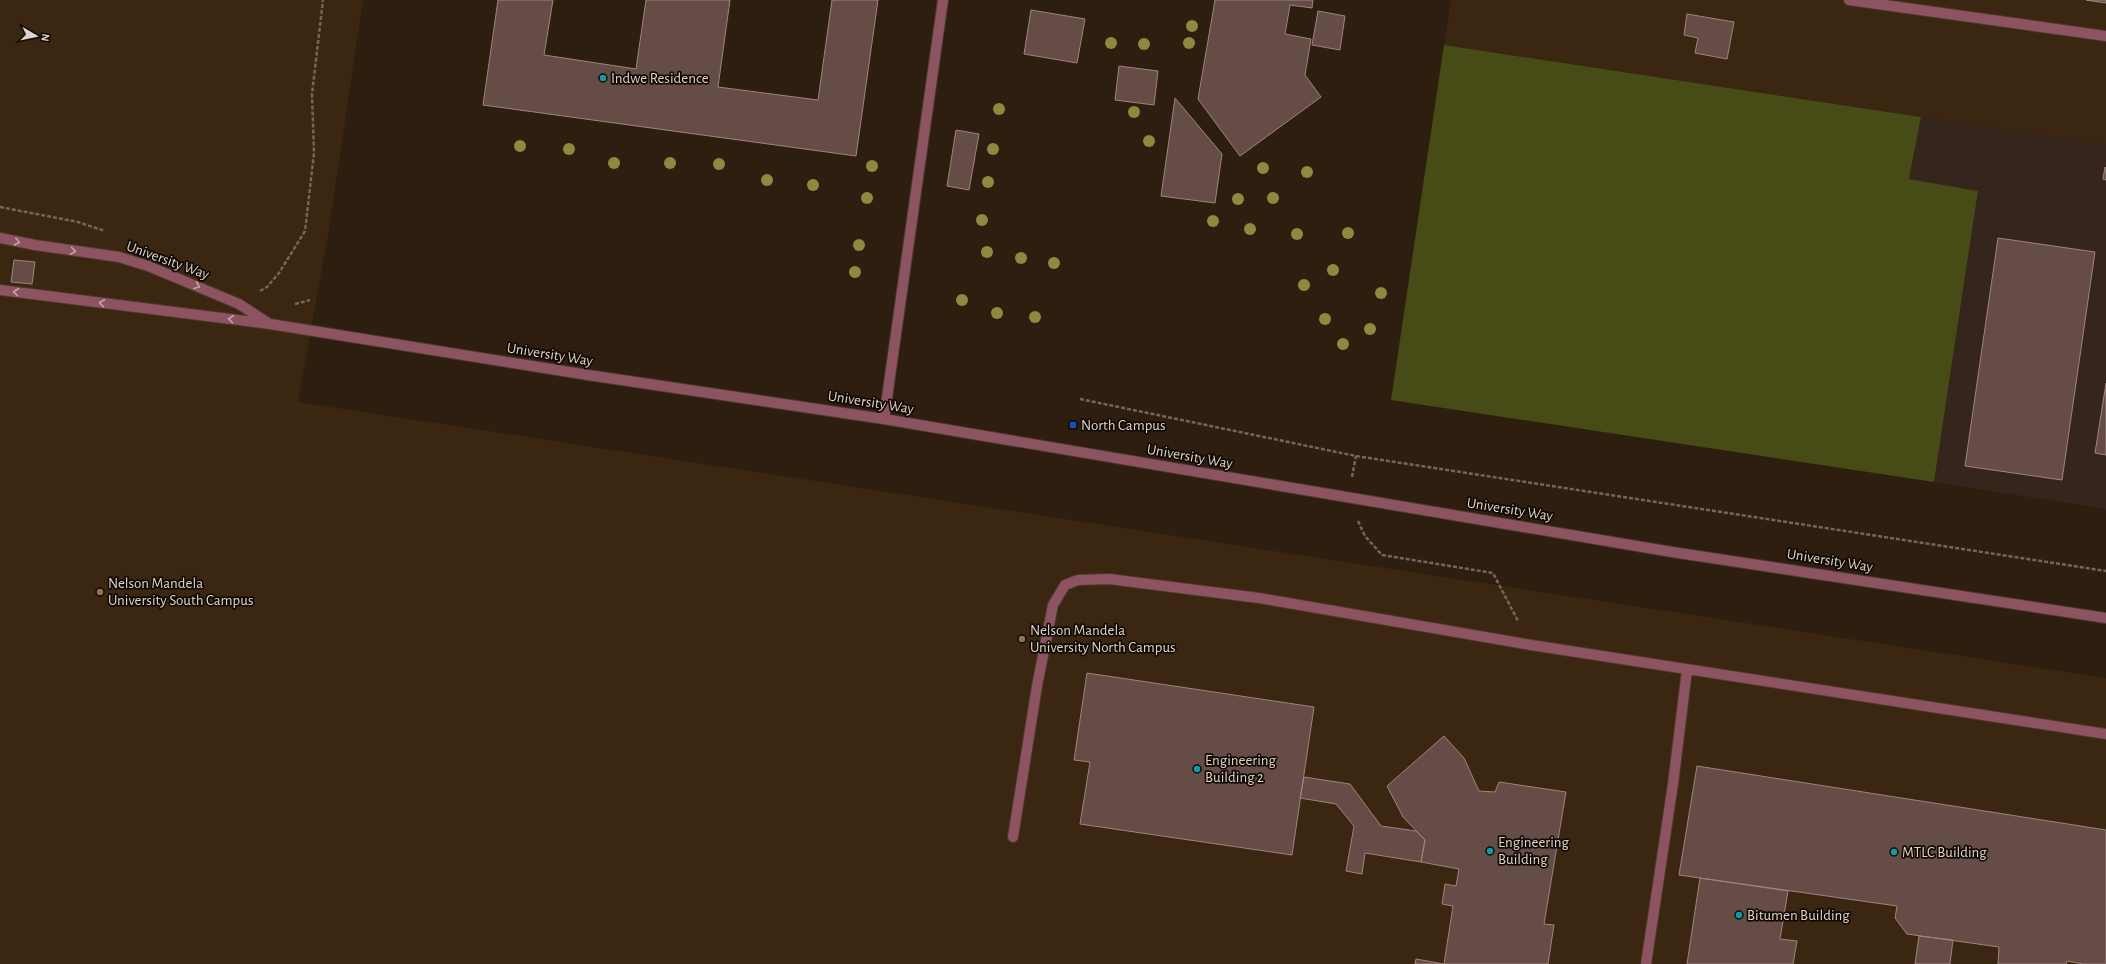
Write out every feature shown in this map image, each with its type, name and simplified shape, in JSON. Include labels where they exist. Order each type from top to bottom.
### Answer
[{"type":"lane","points":[[884,419],[943,0]]},
{"type":"lane","points":[[1849,0],[2106,36]]},
{"type":"lane","name":"University Way","points":[[0,238],[35,245],[119,257],[148,266],[239,304],[270,324]]},
{"type":"lane","name":"University Way","points":[[0,290],[270,324],[580,374],[884,419],[1672,552],[2106,618]]},
{"type":"lane","points":[[1013,837],[1037,686],[1054,605],[1065,585],[1078,580],[1109,579],[1259,598],[1531,646],[2106,734]]},
{"type":"lane","points":[[1646,964],[1673,784],[1687,670]]},
{"type":"path","points":[[239,304],[267,287],[279,274],[305,231],[314,153],[312,94],[323,0]]},
{"type":"path","points":[[1080,399],[1356,456],[2106,571]]},
{"type":"path","points":[[1356,456],[1347,498],[1365,536],[1382,555],[1493,573],[1531,646]]},
{"type":"shaded area","name":"Nelson Mandela University North Campus","points":[[0,0],[363,0],[329,229],[298,402],[2106,678],[2106,964],[0,964]]},
{"type":"shaded area","points":[[1451,0],[2106,0],[2106,145],[1444,45]]},
{"type":"shaded area","points":[[1921,117],[2106,145],[2106,509],[1934,482],[1978,191],[1909,179]]},
{"type":"green space","points":[[1444,45],[1921,117],[1909,179],[1978,191],[1934,482],[1391,400]]},
{"type":"building","name":"Indwe Residence","points":[[498,0],[553,0],[544,55],[636,69],[646,0],[730,0],[718,87],[818,100],[832,0],[878,0],[856,156],[483,105]]},
{"type":"building","points":[[1215,0],[1313,0],[1312,8],[1290,5],[1285,34],[1311,39],[1305,75],[1321,97],[1240,156],[1198,99]]},
{"type":"building","points":[[2086,0],[2106,0],[2106,3]]},
{"type":"building","points":[[1031,10],[1085,19],[1077,63],[1024,54]]},
{"type":"building","points":[[1318,11],[1345,16],[1340,50],[1312,45]]},
{"type":"building","points":[[1687,14],[1734,22],[1727,59],[1695,53],[1698,38],[1684,35]]},
{"type":"building","points":[[1119,66],[1158,71],[1154,105],[1115,100]]},
{"type":"building","points":[[1175,98],[1222,154],[1215,203],[1161,196]]},
{"type":"building","points":[[956,130],[979,134],[969,190],[947,186]]},
{"type":"building","points":[[2105,167],[2106,168],[2106,180],[2103,179]]},
{"type":"building","points":[[1998,238],[2095,252],[2062,480],[1965,466]]},
{"type":"building","points":[[14,260],[35,262],[32,284],[11,282]]},
{"type":"building","points":[[2106,383],[2106,455],[2095,453]]},
{"type":"building","name":"Engineering Building 2","points":[[1087,673],[1314,707],[1292,855],[1080,824],[1090,762],[1074,760]]},
{"type":"building","name":"Engineering Building","points":[[1444,736],[1464,758],[1479,791],[1495,792],[1499,782],[1566,792],[1544,924],[1554,925],[1548,964],[1444,964],[1453,906],[1442,904],[1445,884],[1456,886],[1459,869],[1421,862],[1425,840],[1403,817],[1387,786]]},
{"type":"building","name":"MTLC Building","points":[[1697,766],[2106,830],[2106,964],[2083,964],[2067,961],[2066,964],[1998,964],[1999,947],[1907,934],[1895,918],[1897,906],[1679,875]]},
{"type":"building","points":[[1304,777],[1350,784],[1381,826],[1416,831],[1425,840],[1421,862],[1365,853],[1362,874],[1346,871],[1354,826],[1336,804],[1300,798]]},
{"type":"building","name":"Bitumen Building","points":[[1700,878],[1788,891],[1780,939],[1797,941],[1793,964],[1687,964]]},
{"type":"building","points":[[1919,936],[1953,940],[1950,964],[1915,964]]},
{"type":"building","points":[[1416,959],[1444,964],[1415,964]]},
{"type":"place","name":"Indwe Residence","points":[[603,78]]},
{"type":"place","name":"North Campus","points":[[1073,425]]},
{"type":"place","name":"Nelson Mandela University South Campus","points":[[100,592]]},
{"type":"place","name":"Nelson Mandela University North Campus","points":[[1022,639]]},
{"type":"place","name":"Engineering Building 2","points":[[1197,769]]},
{"type":"place","name":"Engineering Building","points":[[1490,851]]},
{"type":"place","name":"MTLC Building","points":[[1894,852]]},
{"type":"place","name":"Bitumen Building","points":[[1739,915]]}]
